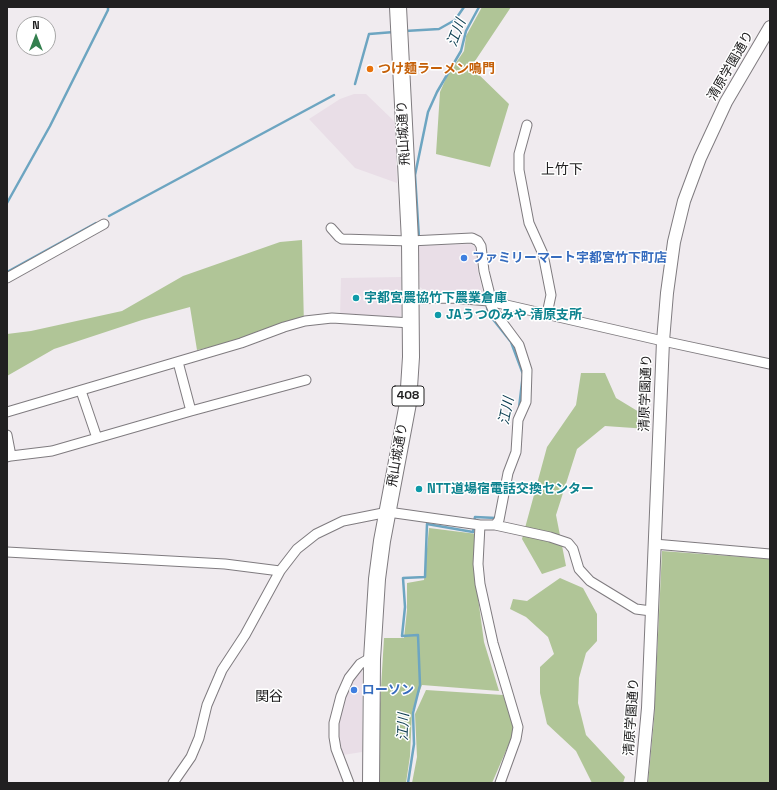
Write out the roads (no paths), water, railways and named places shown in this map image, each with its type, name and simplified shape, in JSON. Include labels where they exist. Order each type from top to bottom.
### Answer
[{"type":"highway","name":"飛山城通り","points":[[371,783],[372,659],[377,579],[382,541],[408,403],[410,380],[410,241],[398,7]]},
{"type":"street","name":"清原学園通り","points":[[641,783],[648,708],[663,341],[666,293],[674,242],[684,201],[700,158],[726,102],[770,27]]},
{"type":"street","points":[[527,125],[519,154],[519,170],[529,223],[543,254],[546,268],[551,295],[547,314]]},
{"type":"street","points":[[7,278],[104,224]]},
{"type":"street","points":[[331,228],[342,239],[410,241],[472,238],[478,241],[481,246],[484,271],[493,310],[519,345],[527,370],[526,402],[518,420],[516,452],[508,473],[499,520],[495,525]]},
{"type":"street","points":[[411,299],[452,298],[490,301],[770,364]]},
{"type":"street","points":[[7,412],[241,343],[284,326],[305,321],[332,318],[411,323]]},
{"type":"street","points":[[178,362],[191,411]]},
{"type":"street","points":[[7,435],[9,457],[52,451],[306,380]]},
{"type":"street","points":[[81,391],[97,438]]},
{"type":"street","points":[[173,783],[191,757],[207,705],[222,670],[245,636],[280,571],[297,549],[316,534],[343,521],[388,512],[480,526],[495,525],[550,537],[568,543],[573,549],[579,569],[590,581],[636,609],[651,611]]},
{"type":"street","points":[[480,526],[478,564],[480,584],[493,643],[518,726],[516,739],[500,783]]},
{"type":"street","points":[[654,544],[770,554]]},
{"type":"street","points":[[7,552],[225,564],[280,571]]},
{"type":"street","points":[[349,783],[336,749],[334,723],[341,696],[349,678],[360,664],[372,659]]},
{"type":"waterway","points":[[7,203],[50,126],[108,10],[108,7]]},
{"type":"waterway","points":[[405,31],[439,29],[455,20],[464,7]]},
{"type":"waterway","name":"江川","points":[[419,238],[415,175],[428,112],[437,92],[461,51],[466,31],[479,7]]},
{"type":"waterway","points":[[355,84],[369,34],[394,32]]},
{"type":"waterway","points":[[109,216],[334,95]]},
{"type":"waterway","points":[[7,272],[96,223]]},
{"type":"waterway","name":"江川","points":[[487,307],[488,313],[511,342],[523,374],[519,408]]},
{"type":"waterway","name":"江川","points":[[474,522],[475,517],[496,518]]},
{"type":"waterway","name":"江川","points":[[408,783],[414,744],[413,713],[420,685],[418,635],[402,636],[405,607],[403,578],[425,577],[427,524],[473,532],[474,527]]},
{"type":"place","name":"つけ麺ラーメン鳴門","points":[[370,69]]},
{"type":"place","name":"ファミリーマート宇都宮竹下町店","points":[[464,258]]},
{"type":"place","name":"宇都宮農協竹下農業倉庫","points":[[356,298]]},
{"type":"place","name":"JAうつのみや 清原支所","points":[[438,315]]},
{"type":"place","name":"NTT道場宿電話交換センター","points":[[419,489]]},
{"type":"place","name":"ローソン","points":[[354,690]]},
{"type":"district","name":"上竹下","points":[[562,170]]},
{"type":"district","name":"関谷","points":[[269,697]]}]
